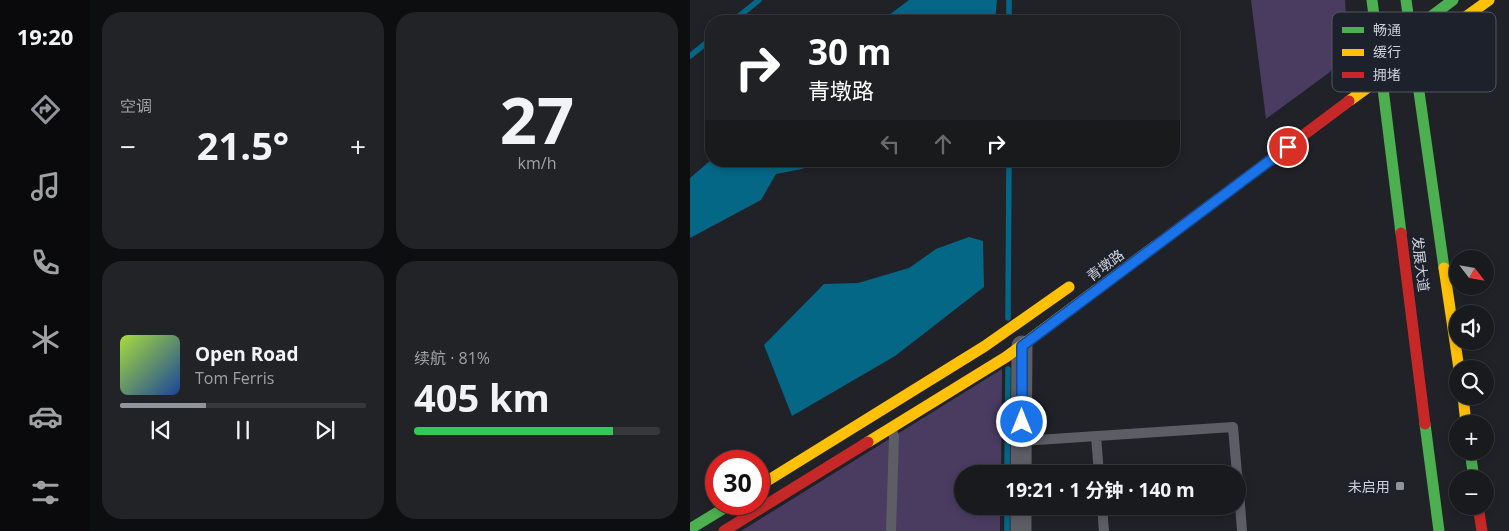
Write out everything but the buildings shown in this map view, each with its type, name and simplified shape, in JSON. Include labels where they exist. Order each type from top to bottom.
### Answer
[{"type":"main road","points":[[1436,12],[1452,0]]},
{"type":"main road","name":"青墩路","points":[[1472,12],[1489,0]]},
{"type":"main road","name":"青墩路","points":[[728,530],[1022,346],[1361,92]]},
{"type":"main road","name":"发展大道","points":[[1384,92],[1439,531]]},
{"type":"main road","name":"发展大道","points":[[1419,92],[1458,360]]},
{"type":"main road","name":"青墩路","points":[[770,479],[985,346],[1080,280]]},
{"type":"main road","points":[[690,529],[712,515]]},
{"type":"main road","points":[[1479,515],[1482,531]]},
{"type":"street","points":[[1022,346],[1022,465]]},
{"type":"street","points":[[1021,515],[1021,531]]},
{"type":"lane","points":[[1022,441],[1233,427],[1236,465]]},
{"type":"lane","points":[[890,428],[894,436],[891,531]]},
{"type":"lane","points":[[1096,436],[1098,465]]},
{"type":"lane","points":[[728,530],[729,515]]},
{"type":"lane","points":[[1103,515],[1104,531]]},
{"type":"lane","points":[[1241,515],[1242,531]]},
{"type":"shaded area","points":[[1251,0],[1345,0],[1346,12],[1332,12],[1332,68],[1330,72],[1266,119]]},
{"type":"shaded area","points":[[1002,369],[1001,465],[954,465],[954,515],[1000,515],[1000,531],[741,531],[767,515],[770,515],[770,513]]},
{"type":"water","points":[[909,0],[997,0],[996,15],[889,15]]},
{"type":"water","points":[[705,165],[705,167],[806,167],[776,174],[761,200],[690,238],[690,178]]},
{"type":"water","points":[[969,237],[983,241],[984,287],[895,356],[792,416],[764,345],[824,284],[858,283],[909,268],[936,249]]},
{"type":"waterway","points":[[740,15],[759,0]]},
{"type":"waterway","points":[[1009,0],[1009,15]]},
{"type":"waterway","points":[[690,56],[705,44]]},
{"type":"waterway","points":[[1008,318],[1009,167]]},
{"type":"waterway","points":[[1007,465],[1008,369]]},
{"type":"waterway","points":[[1007,515],[1007,531]]},
{"type":"traffic: fast","points":[[1372,0],[1373,12]]},
{"type":"traffic: fast","points":[[1406,0],[1408,12]]},
{"type":"traffic: fast","points":[[1437,12],[1453,0]]},
{"type":"traffic: fast","points":[[1383,92],[1401,233]]},
{"type":"traffic: fast","points":[[1419,92],[1444,268]]},
{"type":"traffic: fast","points":[[1425,424],[1439,531]]},
{"type":"traffic: fast","points":[[1471,460],[1473,470]]},
{"type":"traffic: fast","points":[[690,529],[713,515]]},
{"type":"traffic: slow","points":[[1472,12],[1489,0]]},
{"type":"traffic: slow","points":[[1349,101],[1361,92]]},
{"type":"traffic: slow","points":[[868,442],[1006,357],[1155,246]]},
{"type":"traffic: slow","points":[[1444,268],[1458,360]]},
{"type":"traffic: slow","points":[[770,479],[985,346],[1069,287]]},
{"type":"traffic: slow","points":[[1464,405],[1465,415]]},
{"type":"traffic: jam","points":[[1155,246],[1349,101]]},
{"type":"traffic: jam","points":[[1401,233],[1425,424]]},
{"type":"traffic: jam","points":[[724,531],[868,442]]},
{"type":"traffic: jam","points":[[1479,515],[1482,531]]},
{"type":"place","name":"未启用","points":[[1400,486]]},
{"type":"route","points":[[1022,422],[1022,346],[1288,147]]}]
